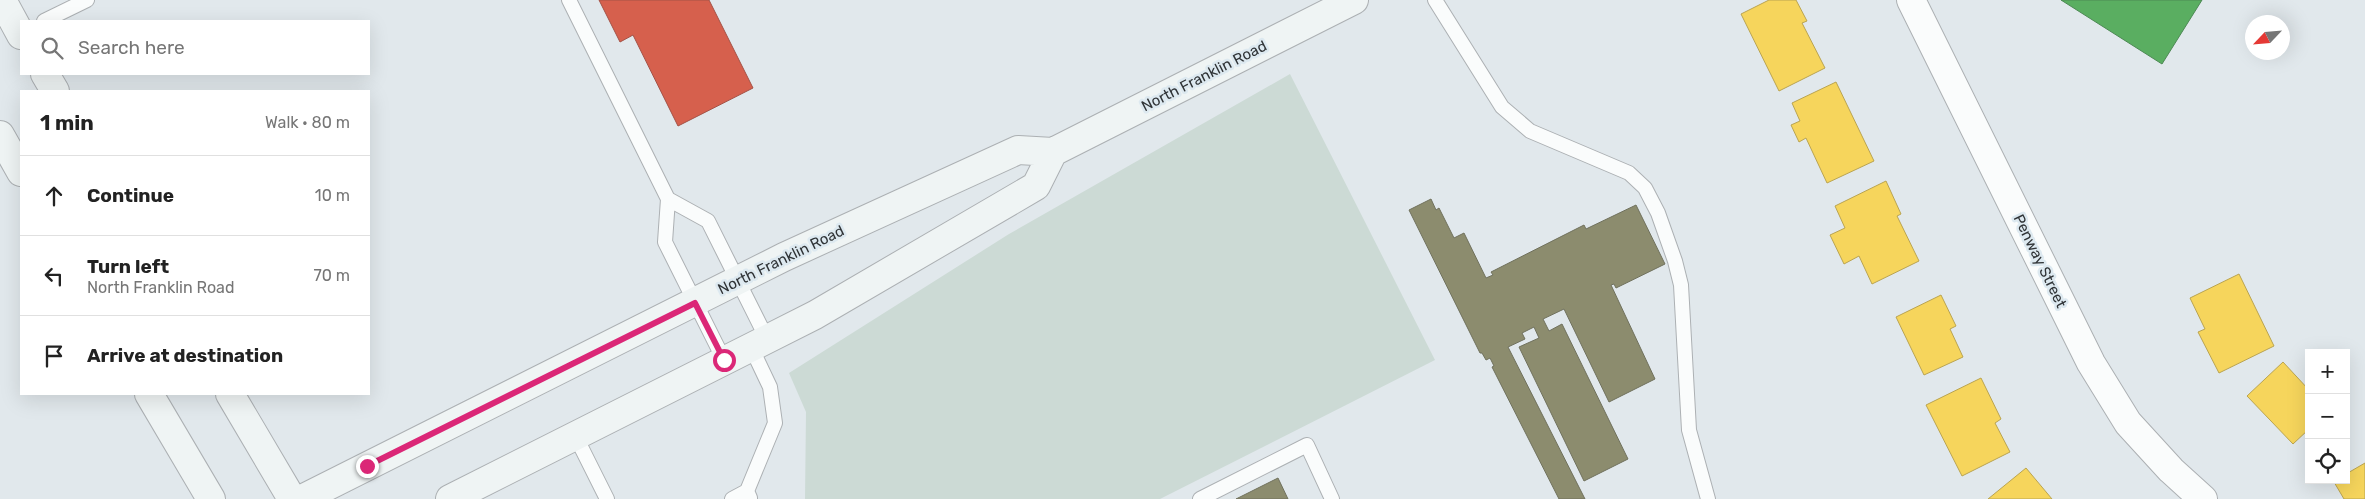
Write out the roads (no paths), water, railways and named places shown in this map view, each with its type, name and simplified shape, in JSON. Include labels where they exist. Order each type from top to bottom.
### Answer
[{"type":"main road","points":[[2,0],[20,22]]},
{"type":"main road","name":"North Franklin Road","points":[[302,499],[802,248],[1018,150],[1053,152],[1354,0]]},
{"type":"main road","points":[[46,75],[54,90]]},
{"type":"main road","points":[[0,135],[20,170]]},
{"type":"main road","points":[[450,499],[815,315],[1036,186],[1053,152]]},
{"type":"main road","points":[[150,395],[211,499]]},
{"type":"main road","points":[[231,395],[292,499]]},
{"type":"street","name":"Penway Street","points":[[1911,0],[2091,363],[2128,423],[2171,470],[2204,499]]},
{"type":"lane","points":[[47,20],[87,0]]},
{"type":"lane","points":[[570,0],[668,199],[665,242],[724,360]]},
{"type":"lane","points":[[1435,0],[1502,107],[1530,131],[1629,174],[1648,192],[1658,213],[1681,284],[1689,430],[1708,499]]},
{"type":"lane","points":[[668,199],[708,221],[738,280],[759,343],[770,387],[775,423],[749,495],[732,499]]},
{"type":"lane","points":[[575,435],[607,499]]},
{"type":"lane","points":[[1200,499],[1307,445],[1332,499]]}]
